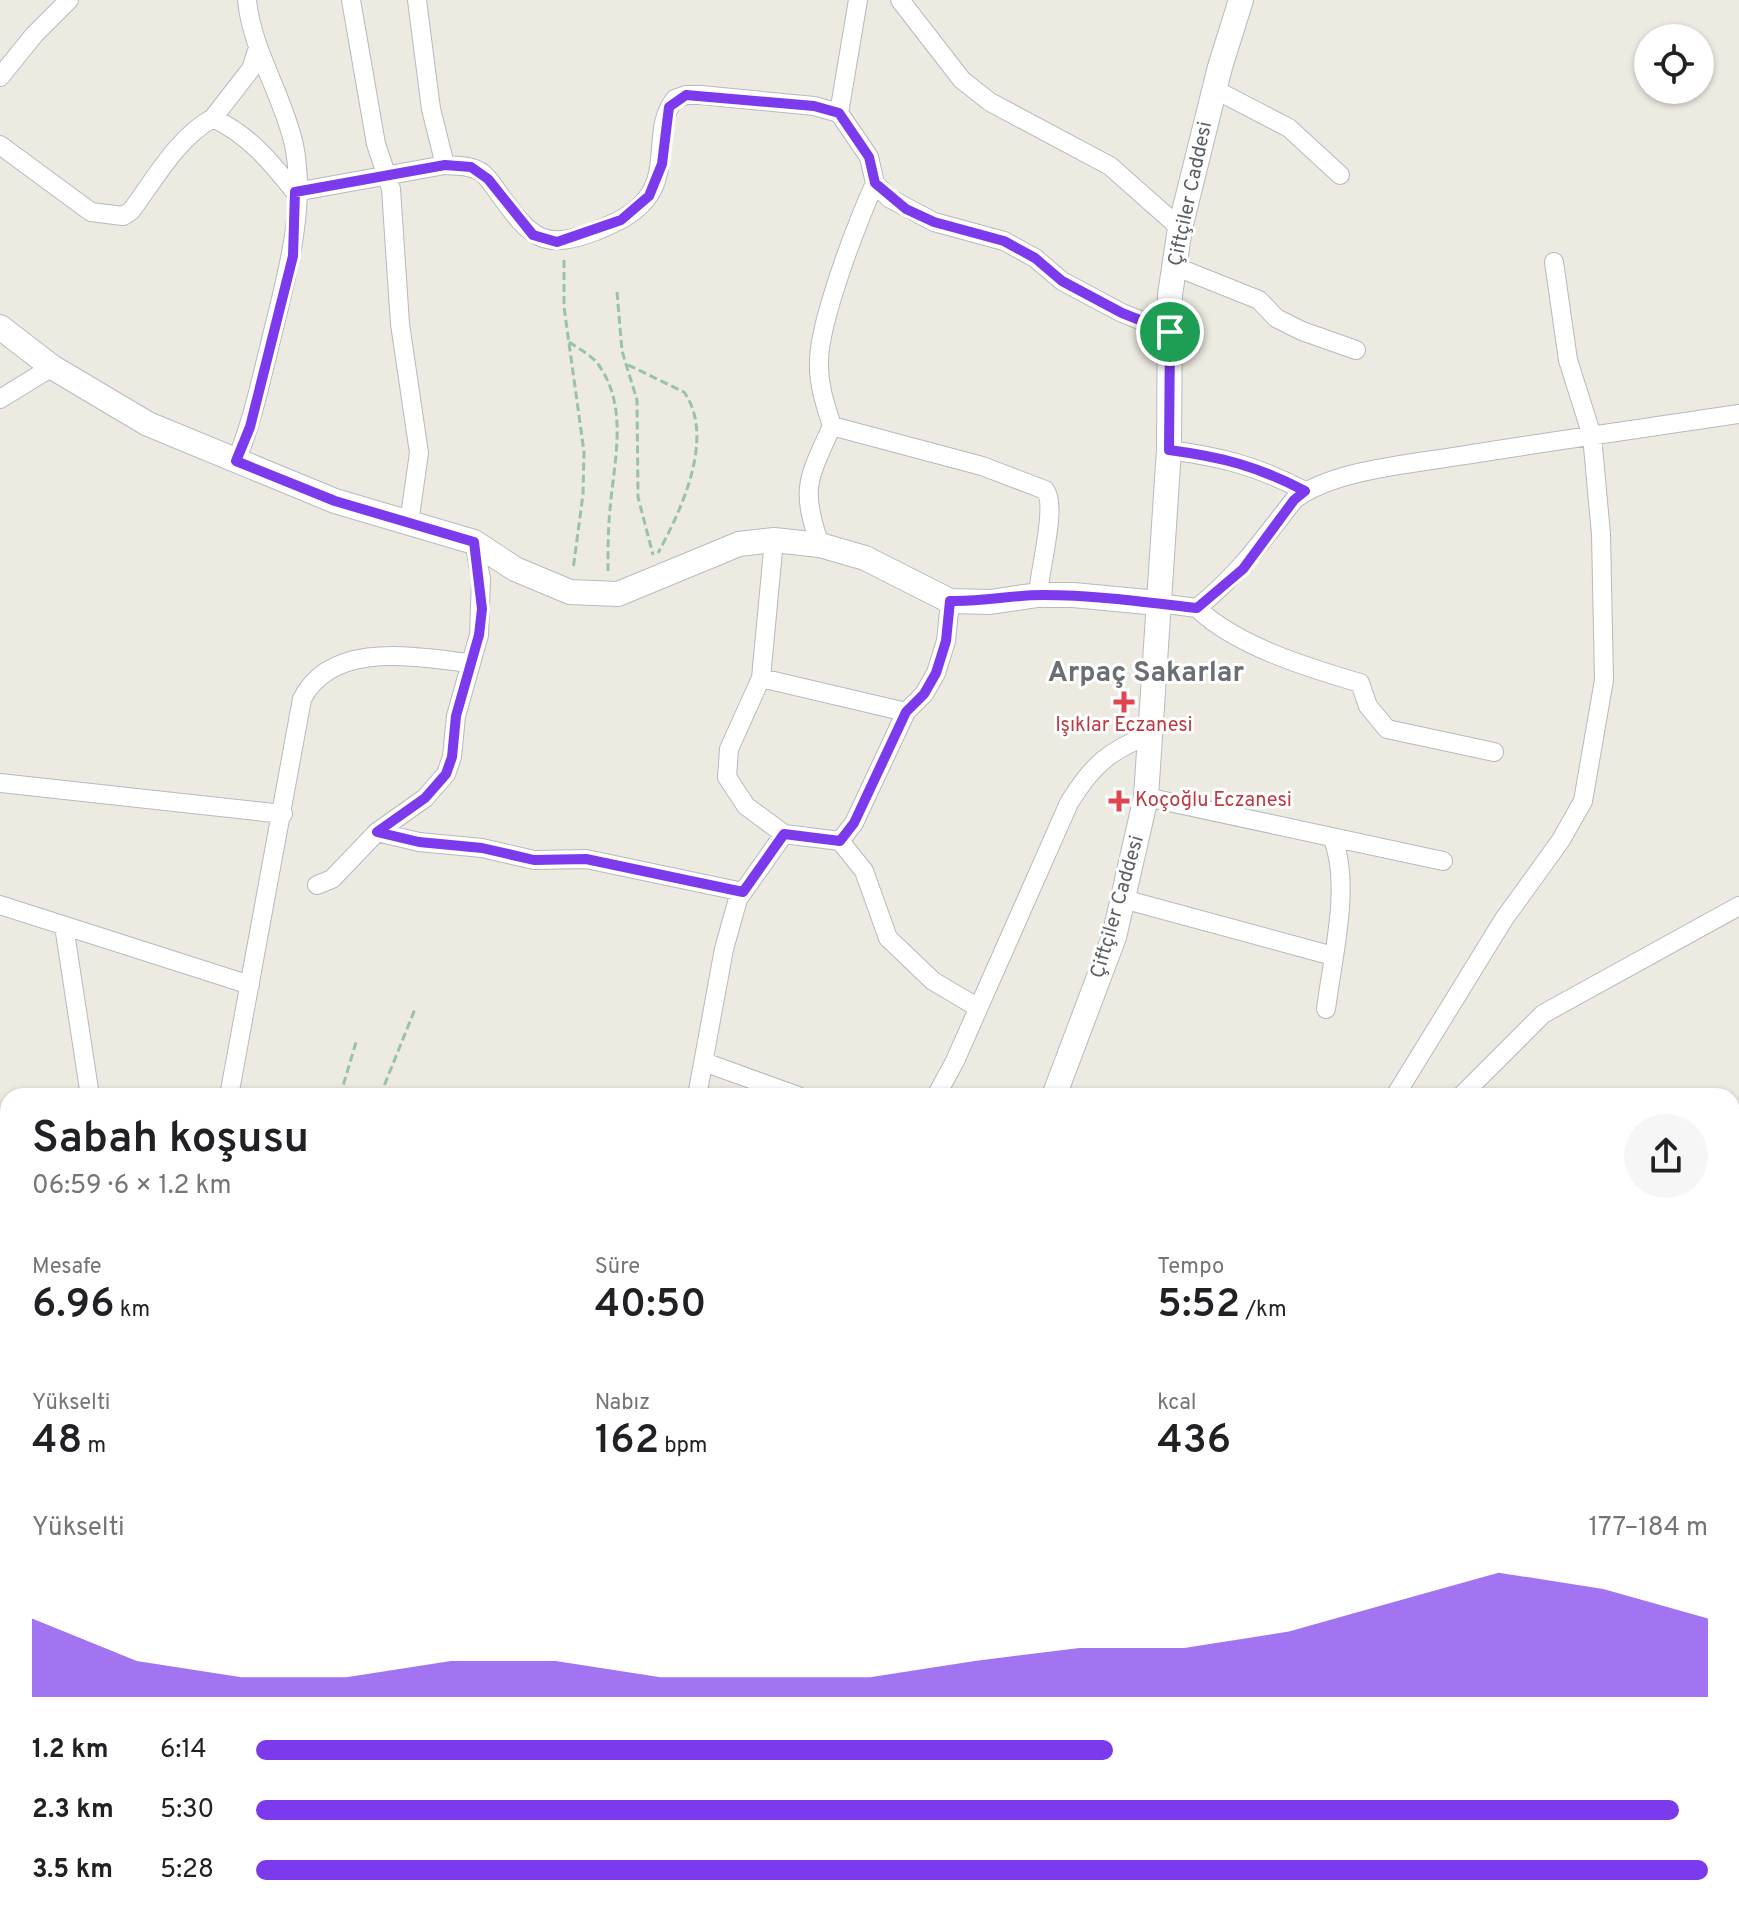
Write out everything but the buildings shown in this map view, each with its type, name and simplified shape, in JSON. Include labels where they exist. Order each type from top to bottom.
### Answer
[{"type":"street","points":[[0,77],[26,43],[69,0]]},
{"type":"street","points":[[236,461],[250,427],[293,256],[295,192],[294,147],[277,91],[258,48],[247,0]]},
{"type":"street","points":[[351,0],[376,144],[387,176],[400,324],[419,453],[409,523]]},
{"type":"street","points":[[417,0],[431,109],[445,165]]},
{"type":"street","points":[[839,113],[858,0]]},
{"type":"street","points":[[900,0],[962,80],[990,102],[1110,166],[1180,228]]},
{"type":"street","name":"Çiftçiler Caddesi","points":[[1057,1088],[1114,937],[1146,797],[1169,450],[1174,266],[1180,228],[1214,89],[1241,0]]},
{"type":"street","points":[[0,145],[91,212],[123,216],[131,211],[182,144],[199,126],[213,118],[251,69],[258,48]]},
{"type":"street","points":[[1214,89],[1289,128],[1340,175]]},
{"type":"street","points":[[295,192],[445,165],[471,167],[481,172],[533,235],[543,241],[564,240],[621,220],[649,196],[658,180],[665,118],[675,99],[701,95],[814,106],[839,113],[869,157],[875,183],[906,209],[934,222],[1004,241],[1035,258],[1062,281],[1122,313],[1170,332]]},
{"type":"street","points":[[213,118],[238,130],[260,148],[295,192]]},
{"type":"street","points":[[820,545],[806,495],[808,478],[832,426],[821,394],[820,346],[862,211],[875,183]]},
{"type":"street","points":[[1400,1088],[1504,919],[1561,840],[1583,801],[1604,680],[1601,534],[1592,436],[1568,360],[1554,262]]},
{"type":"street","points":[[1174,266],[1259,300],[1276,318],[1302,331],[1356,350]]},
{"type":"street","points":[[0,327],[52,367],[148,424],[335,501],[474,542],[515,569],[570,592],[618,594],[739,544],[774,540],[820,545],[865,558],[950,601],[990,602],[1038,595],[1197,608],[1210,621],[1242,639],[1360,683],[1368,706],[1387,729],[1494,752]]},
{"type":"street","points":[[0,399],[52,367]]},
{"type":"street","points":[[1197,608],[1243,569],[1294,500],[1305,491],[1349,477],[1408,465],[1739,414]]},
{"type":"street","points":[[832,426],[982,466],[1045,490],[1052,506],[1040,563],[1038,595]]},
{"type":"street","points":[[1169,450],[1225,457],[1254,466],[1305,491]]},
{"type":"street","points":[[774,540],[761,678],[729,749],[727,777],[746,806],[784,834],[840,841],[864,871],[888,938],[933,981],[977,1007]]},
{"type":"street","points":[[317,885],[344,868],[377,832],[425,798],[446,774],[482,609],[474,542]]},
{"type":"street","points":[[840,841],[854,823],[906,712],[924,694],[936,673],[946,641],[950,601]]},
{"type":"street","points":[[231,1088],[302,699],[320,673],[376,657],[470,663]]},
{"type":"street","points":[[761,678],[906,712]]},
{"type":"street","points":[[940,1088],[1030,897],[1069,803],[1086,775],[1118,746],[1151,734]]},
{"type":"street","points":[[0,783],[283,814]]},
{"type":"street","points":[[1146,797],[1443,861]]},
{"type":"street","points":[[377,832],[419,842],[482,848],[534,860],[586,859],[743,892]]},
{"type":"street","points":[[699,1088],[724,949],[743,892],[784,834]]},
{"type":"street","points":[[1326,1009],[1340,897],[1336,847],[1332,837]]},
{"type":"street","points":[[1123,899],[1333,956]]},
{"type":"street","points":[[0,905],[250,985]]},
{"type":"street","points":[[1469,1088],[1543,1014],[1739,906]]},
{"type":"street","points":[[64,926],[89,1088]]},
{"type":"street","points":[[704,1062],[776,1088]]},
{"type":"path","points":[[564,240],[568,341],[584,452],[581,518],[570,592]]},
{"type":"path","points":[[617,292],[618,329],[638,413],[638,497],[654,559],[682,502],[692,469],[694,421],[690,401],[684,392],[627,365]]},
{"type":"path","points":[[568,341],[597,362],[610,387],[616,419],[618,456],[608,521],[607,595]]},
{"type":"path","points":[[383,1088],[415,1009]]},
{"type":"path","points":[[342,1088],[357,1039]]},
{"type":"place","name":"Işıklar Eczanesi","points":[[1124,702]]},
{"type":"place","name":"Koçoğlu Eczanesi","points":[[1119,801]]},
{"type":"district","name":"Arpaç Sakarlar","points":[[1146,674]]},
{"type":"route","points":[[686,95],[814,106],[839,113],[869,157],[875,183],[889,198],[934,222],[1004,241],[1035,258],[1062,281],[1122,313],[1170,332],[1169,450],[1225,457],[1254,466],[1305,491],[1281,516],[1243,569],[1197,608],[1073,595],[1038,595],[990,602],[950,601],[946,641],[936,673],[924,694],[906,712],[854,823],[840,841],[784,834],[743,892],[586,859],[534,860],[482,848],[419,842],[377,832],[425,798],[446,774],[452,757],[456,716],[479,635],[482,609],[481,579],[474,542],[335,501],[236,461],[250,427],[293,256],[295,192],[445,165],[471,167],[488,179],[533,235],[543,241],[557,242],[593,232],[621,220],[640,207],[658,180],[669,107],[675,99],[686,95]]}]
